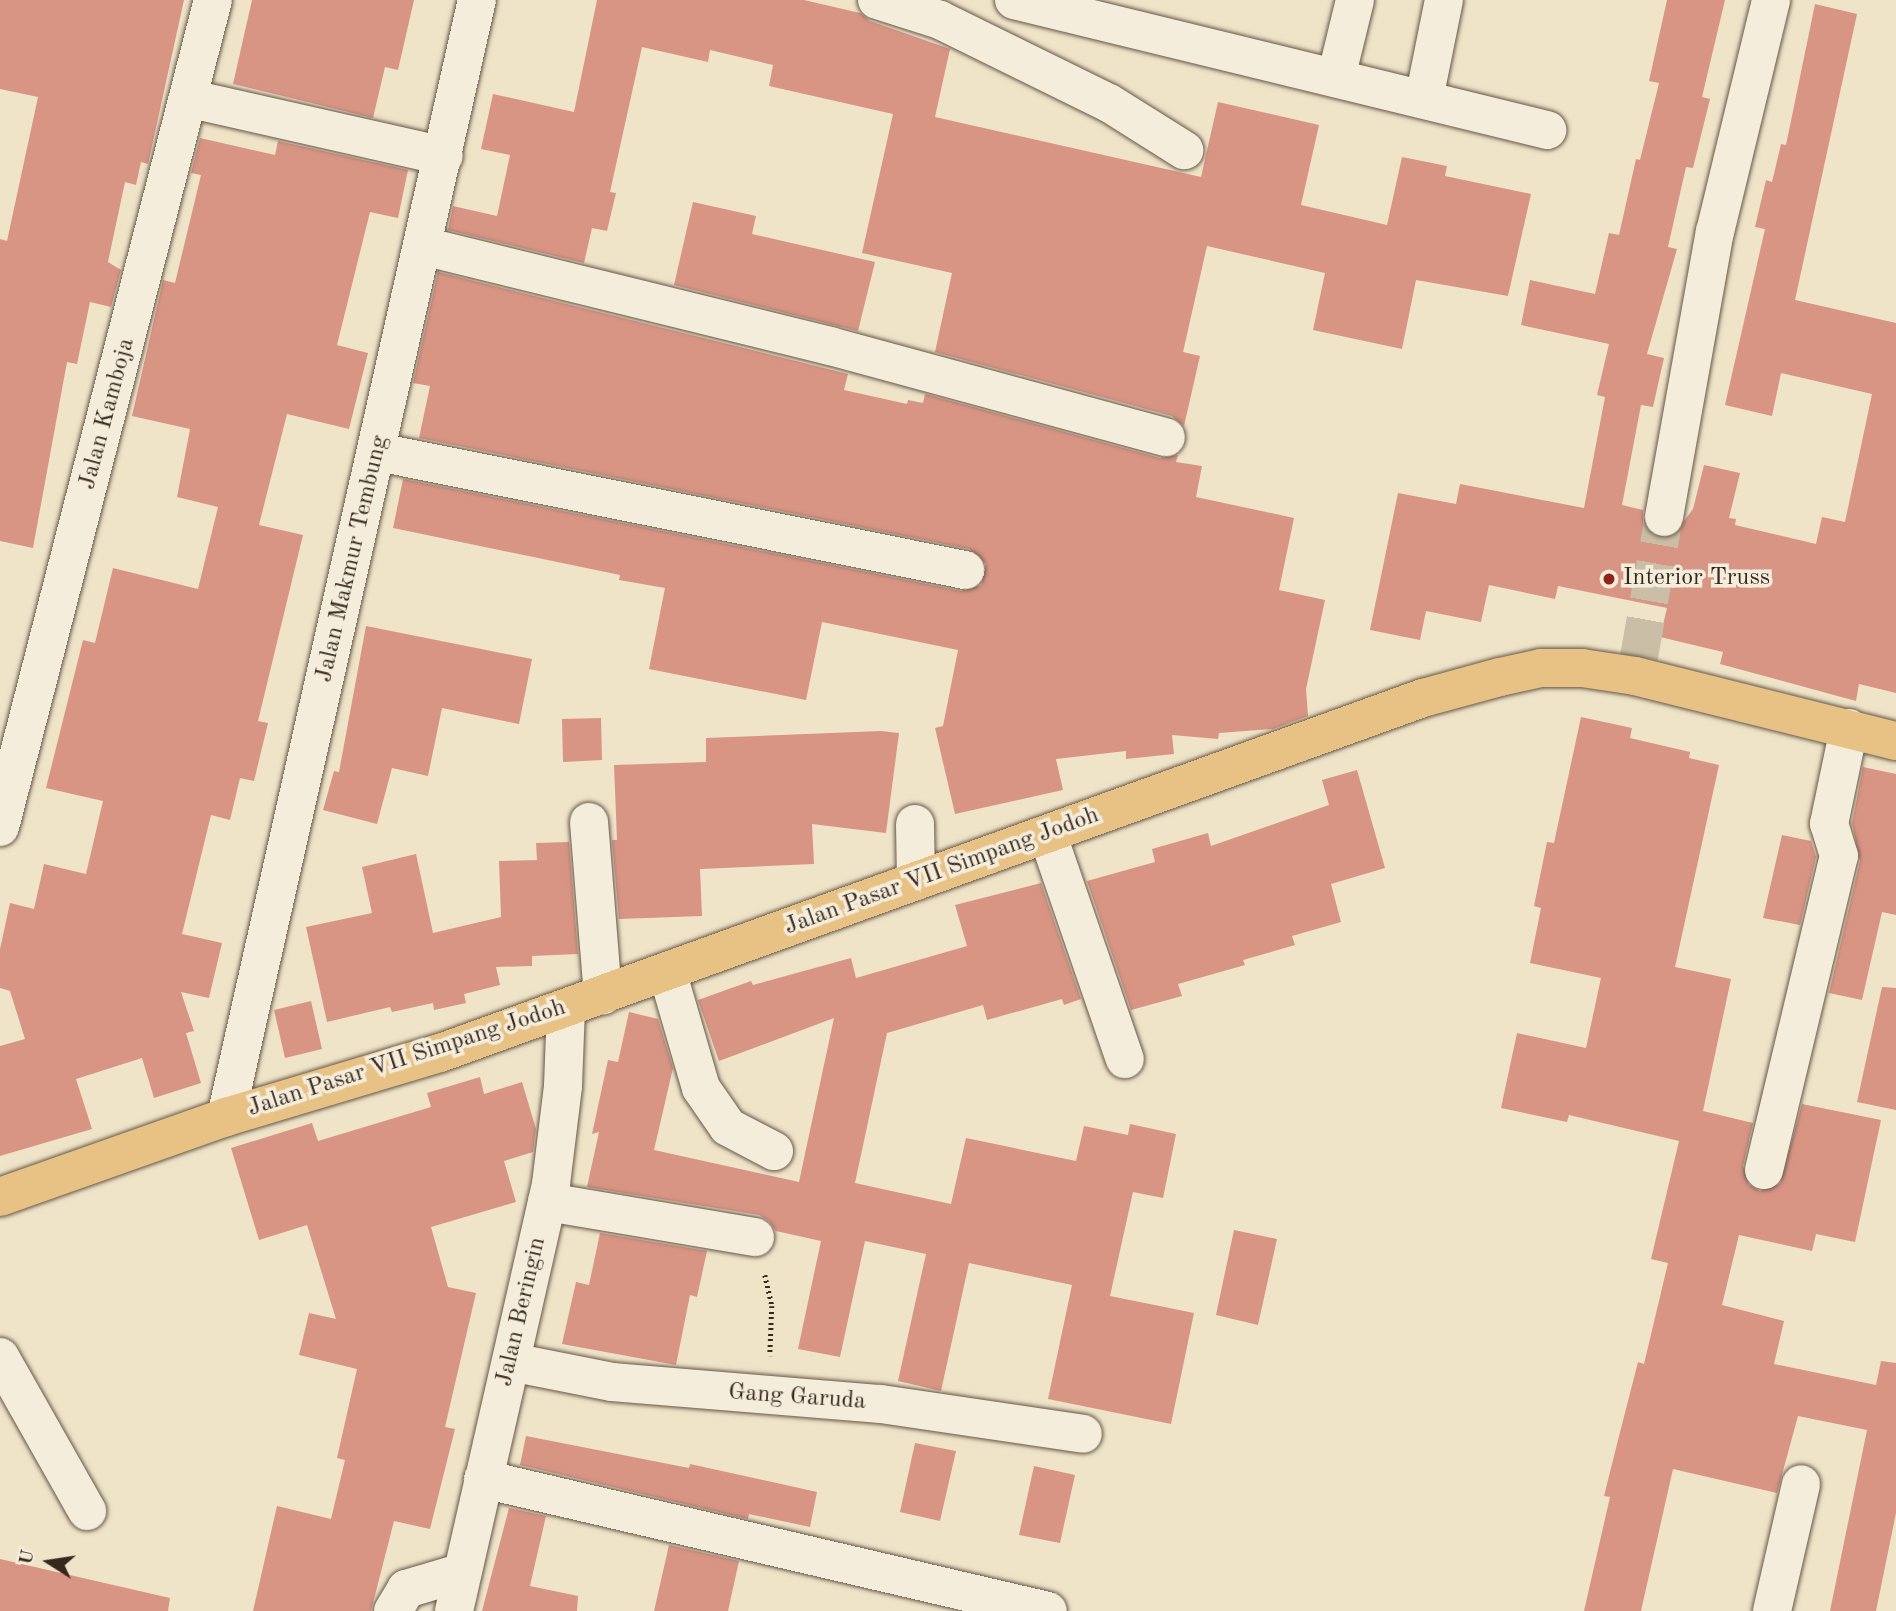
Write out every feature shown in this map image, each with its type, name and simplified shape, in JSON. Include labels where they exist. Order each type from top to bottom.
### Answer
[{"type":"main road","name":"Jalan Pasar VII Simpang Jodoh","points":[[0,1198],[226,1117],[566,1009],[1411,703],[1500,677],[1561,666],[1637,666],[1896,741]]},
{"type":"street","name":"Jalan Kamboja","points":[[0,827],[191,99],[213,0]]},
{"type":"street","name":"Jalan Makmur Tembung","points":[[226,1117],[378,452],[477,0]]},
{"type":"street","points":[[877,0],[940,20],[1109,103],[1184,150]]},
{"type":"street","points":[[1014,0],[1547,130]]},
{"type":"street","points":[[1336,78],[1355,0]]},
{"type":"street","points":[[1424,99],[1444,0]]},
{"type":"street","points":[[1664,517],[1715,232],[1770,0]]},
{"type":"street","points":[[191,99],[444,156]]},
{"type":"street","points":[[423,246],[830,346],[1166,437]]},
{"type":"street","points":[[378,452],[965,570]]},
{"type":"street","points":[[1764,1170],[1839,856],[1829,824],[1849,728]]},
{"type":"street","points":[[589,822],[603,995]]},
{"type":"street","points":[[915,824],[916,881]]},
{"type":"street","points":[[1048,836],[1125,1059]]},
{"type":"street","points":[[667,971],[701,1088],[728,1127],[774,1151]]},
{"type":"street","name":"Jalan Beringin","points":[[454,1611],[547,1202],[563,1086],[566,1009]]},
{"type":"street","points":[[547,1202],[755,1237]]},
{"type":"street","points":[[0,1357],[87,1511]]},
{"type":"street","name":"Gang Garuda","points":[[511,1362],[612,1382],[881,1404],[1083,1434]]},
{"type":"street","points":[[483,1479],[1048,1611]]},
{"type":"street","points":[[1772,1611],[1801,1484]]},
{"type":"street","points":[[393,1611],[406,1589],[463,1572]]},
{"type":"path","points":[[755,1237],[772,1306],[766,1395]]},
{"type":"building","points":[[0,0],[184,0],[148,164],[141,162],[136,185],[125,182],[108,262],[121,270],[111,307],[90,302],[77,364],[67,362],[33,548],[0,541],[0,239],[7,241],[38,97],[0,89]]},
{"type":"building","points":[[252,0],[414,0],[398,70],[385,67],[373,118],[233,84]]},
{"type":"building","points":[[597,0],[804,0],[860,13],[870,21],[950,49],[935,117],[1201,177],[1218,102],[1319,125],[1301,205],[1387,225],[1402,157],[1447,166],[1445,176],[1531,194],[1508,296],[1416,280],[1402,349],[1313,330],[1325,273],[1207,246],[1183,352],[1200,356],[1184,426],[1172,416],[935,352],[952,273],[862,253],[893,114],[769,86],[773,65],[710,50],[708,62],[642,47],[610,192],[616,193],[607,231],[592,228],[584,263],[448,230],[453,206],[497,216],[510,155],[481,149],[493,94],[574,112]]},
{"type":"building","points":[[1667,0],[1725,0],[1702,97],[1710,99],[1693,168],[1686,167],[1668,247],[1677,249],[1647,354],[1664,358],[1653,407],[1641,405],[1622,505],[1643,510],[1643,524],[1650,534],[1672,537],[1693,509],[1704,465],[1740,473],[1729,518],[1736,519],[1735,525],[1816,544],[1822,517],[1845,522],[1872,394],[1781,373],[1772,416],[1725,405],[1765,229],[1755,227],[1766,180],[1772,182],[1781,144],[1786,145],[1815,4],[1857,14],[1795,300],[1896,323],[1896,693],[1859,684],[1856,701],[1720,664],[1723,652],[1660,637],[1667,608],[1558,586],[1555,599],[1489,585],[1481,622],[1426,611],[1420,640],[1370,630],[1398,493],[1456,504],[1460,484],[1584,508],[1605,397],[1597,395],[1609,344],[1521,325],[1530,280],[1595,294],[1609,233],[1619,235],[1636,159],[1640,160],[1659,83],[1649,81]]},
{"type":"building","points":[[200,138],[275,155],[278,141],[408,170],[398,218],[370,212],[337,345],[368,353],[349,429],[287,414],[259,525],[303,535],[258,721],[268,723],[254,781],[240,778],[230,820],[211,815],[182,934],[222,943],[209,998],[181,992],[194,1031],[186,1033],[201,1083],[154,1098],[142,1058],[76,1079],[92,1129],[0,1156],[0,1046],[25,1039],[10,991],[0,988],[0,949],[10,903],[34,909],[44,864],[86,874],[103,801],[46,788],[83,640],[95,643],[113,568],[198,589],[218,507],[177,497],[190,429],[132,416],[163,280],[175,283],[201,175],[191,173]]},
{"type":"building","points":[[693,202],[756,216],[752,234],[875,262],[858,331],[674,285]]},
{"type":"building","points":[[438,272],[848,374],[844,390],[907,404],[908,400],[923,403],[925,394],[1160,458],[1178,455],[1176,462],[1202,466],[1196,497],[1294,518],[1279,590],[1325,600],[1306,689],[1308,716],[1273,729],[1219,733],[1218,739],[1172,735],[1174,754],[1126,759],[1126,751],[1056,759],[1063,790],[955,814],[935,728],[943,726],[958,650],[822,622],[806,700],[649,669],[665,588],[619,580],[620,575],[393,528],[403,479],[961,591],[981,585],[986,564],[969,549],[419,438],[430,386],[413,383]]},
{"type":"building","points":[[366,626],[532,659],[519,724],[442,708],[428,776],[392,768],[377,824],[323,810],[334,771],[339,772]]},
{"type":"building","points":[[1581,717],[1632,728],[1630,738],[1690,752],[1689,758],[1719,765],[1675,967],[1731,979],[1703,1111],[1753,1123],[1743,1166],[1749,1185],[1760,1191],[1780,1184],[1802,1104],[1881,1120],[1855,1242],[1816,1234],[1812,1251],[1739,1235],[1722,1305],[1784,1321],[1774,1364],[1876,1385],[1881,1361],[1896,1363],[1896,1513],[1876,1611],[1830,1611],[1867,1430],[1798,1416],[1777,1493],[1673,1469],[1641,1611],[1584,1611],[1610,1497],[1604,1496],[1638,1362],[1644,1364],[1668,1263],[1651,1259],[1679,1141],[1569,1115],[1567,1122],[1501,1108],[1517,1033],[1586,1048],[1601,978],[1530,963],[1541,908],[1534,906],[1547,842],[1554,843]]},
{"type":"building","points":[[601,718],[602,760],[563,762],[562,719]]},
{"type":"building","points":[[881,731],[899,733],[886,833],[812,824],[814,864],[700,869],[702,916],[619,919],[612,840],[617,840],[614,765],[706,762],[706,738]]},
{"type":"building","points":[[1863,767],[1896,774],[1896,915],[1882,912],[1862,1000],[1829,993],[1860,861],[1852,823]]},
{"type":"building","points":[[1357,770],[1385,868],[1331,884],[1341,922],[1292,936],[1295,945],[1243,960],[1245,965],[1178,984],[1182,996],[1131,1010],[1087,881],[1155,862],[1152,849],[1208,833],[1211,846],[1329,805],[1322,780]]},
{"type":"building","points":[[1782,835],[1811,841],[1816,857],[1800,925],[1763,918]]},
{"type":"building","points":[[569,842],[578,954],[532,956],[532,966],[496,967],[500,985],[464,994],[466,1003],[434,1010],[433,1003],[392,1012],[390,1007],[327,1022],[306,927],[372,913],[362,867],[416,854],[433,933],[501,917],[499,861],[537,860],[536,843]]},
{"type":"building","points":[[1041,883],[1081,999],[1064,1005],[1062,999],[987,1020],[983,1005],[887,1033],[855,1183],[951,1204],[966,1138],[1076,1161],[1084,1126],[1128,1135],[1130,1124],[1176,1134],[1163,1198],[1133,1192],[1110,1296],[1194,1313],[1171,1424],[1048,1399],[1072,1285],[969,1263],[941,1391],[898,1381],[926,1254],[865,1241],[840,1357],[798,1349],[821,1241],[776,1231],[769,1221],[759,1215],[587,1187],[599,1132],[592,1134],[608,1060],[618,1062],[629,1012],[658,1019],[673,1068],[654,1150],[799,1182],[834,1018],[719,1061],[698,1000],[751,981],[753,985],[851,958],[856,978],[967,946],[955,905]]},
{"type":"building","points":[[1882,987],[1896,988],[1896,1110],[1857,1102]]},
{"type":"building","points":[[311,1001],[322,1049],[285,1058],[274,1010]]},
{"type":"building","points":[[480,1077],[484,1094],[522,1082],[536,1129],[533,1152],[504,1161],[516,1202],[431,1227],[448,1287],[476,1293],[445,1427],[455,1429],[430,1529],[394,1521],[371,1611],[253,1611],[277,1506],[331,1519],[345,1460],[337,1458],[357,1369],[299,1355],[309,1313],[336,1319],[307,1225],[259,1240],[231,1148],[312,1123],[318,1141],[431,1107],[427,1093]]},
{"type":"building","points":[[1234,1230],[1277,1239],[1258,1325],[1216,1315]]},
{"type":"building","points":[[600,1233],[707,1251],[697,1297],[690,1295],[676,1365],[562,1344],[576,1282],[589,1285]]},
{"type":"building","points":[[526,1436],[689,1468],[690,1464],[817,1492],[810,1527],[749,1514],[748,1519],[520,1465]]},
{"type":"building","points":[[915,1443],[956,1451],[940,1521],[900,1512]]},
{"type":"building","points":[[1034,1466],[1075,1475],[1060,1543],[1019,1535]]},
{"type":"building","points":[[509,1508],[546,1516],[530,1586],[578,1596],[577,1611],[482,1611]]},
{"type":"building","points":[[669,1545],[739,1561],[728,1611],[654,1611]]},
{"type":"building","points":[[0,1559],[170,1598],[168,1611],[0,1611]]},
{"type":"tunnel","points":[[1639,657],[1664,517]]},
{"type":"place","name":"Interior Truss","points":[[1609,579]]}]
